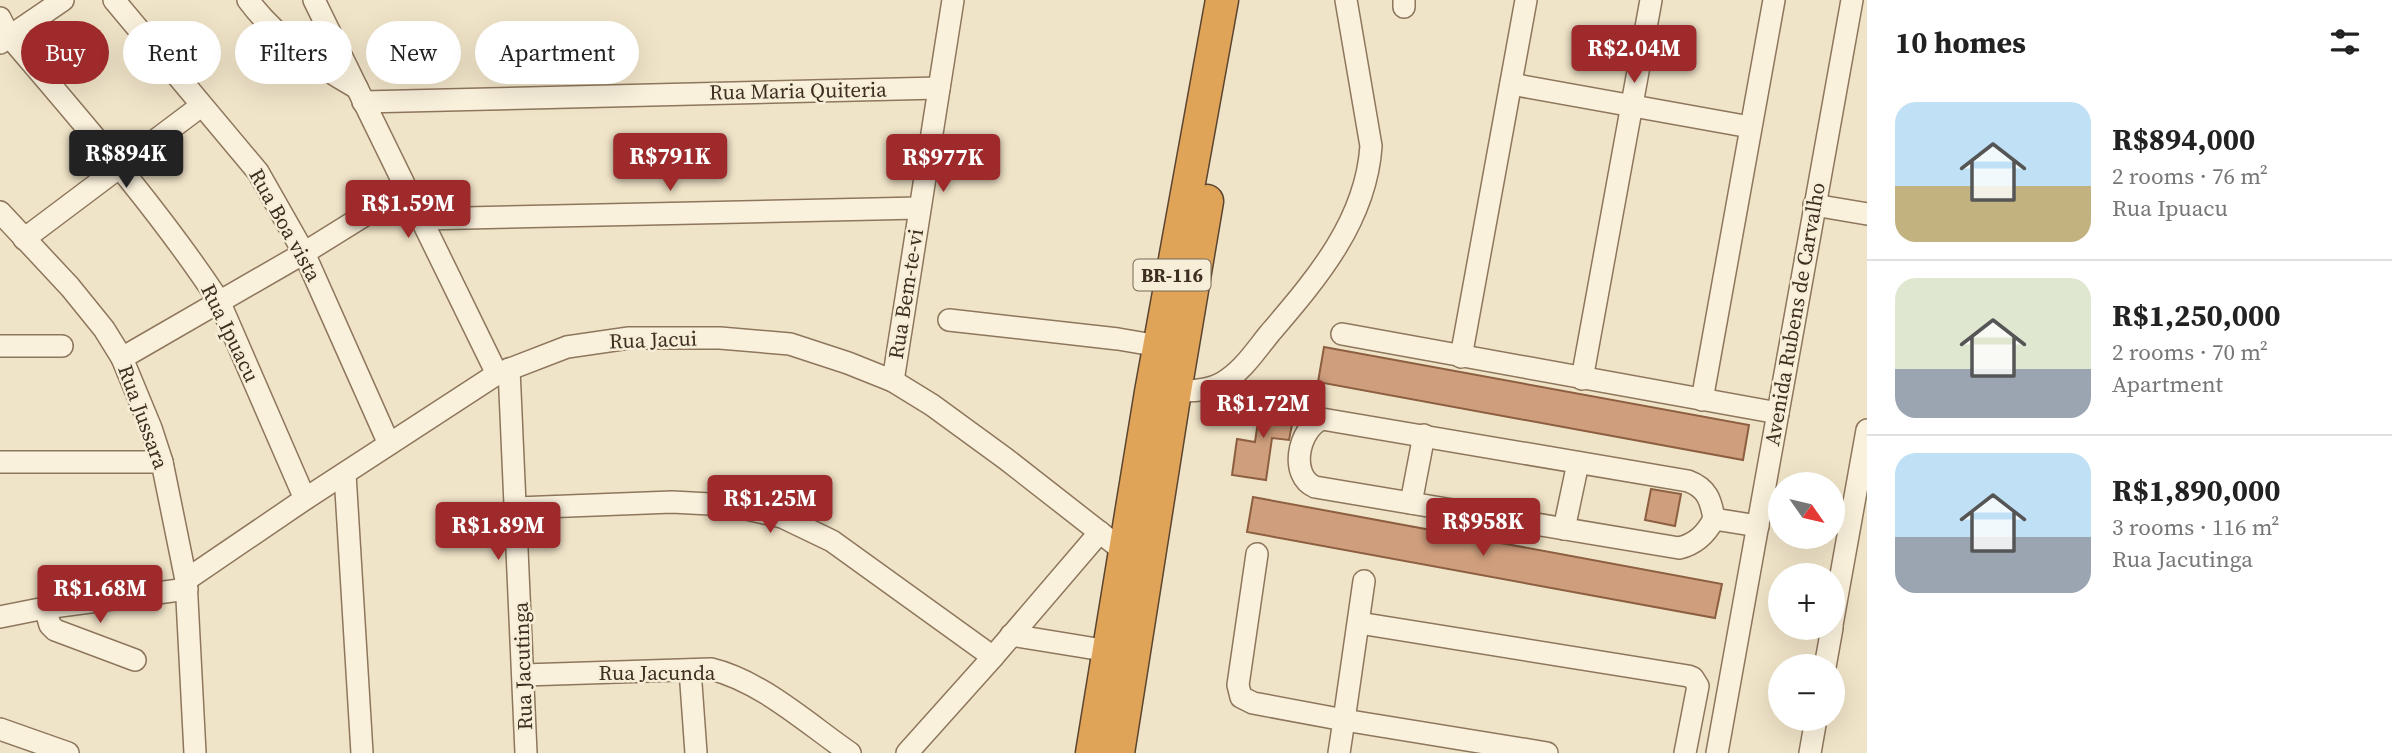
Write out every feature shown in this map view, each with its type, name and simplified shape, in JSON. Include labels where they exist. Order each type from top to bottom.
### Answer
[{"type":"highway","name":"BR-116","points":[[1125,551],[1222,0]]},
{"type":"highway","points":[[1110,748],[1242,0]]},
{"type":"highway","points":[[1110,748],[1109,651],[1125,551]]},
{"type":"street","points":[[3,32],[63,0]]},
{"type":"street","name":"Rua Boa vista","points":[[114,0],[258,172],[304,253],[389,444]]},
{"type":"street","points":[[248,0],[272,27],[299,51],[360,95]]},
{"type":"street","points":[[314,0],[421,219],[503,372]]},
{"type":"street","name":"Rua Bem-te-vi","points":[[893,381],[953,0]]},
{"type":"street","points":[[1175,391],[1211,388],[1224,382],[1241,367],[1323,268],[1364,191],[1371,146],[1346,0]]},
{"type":"street","points":[[1461,357],[1526,0]]},
{"type":"street","points":[[1582,379],[1651,0]]},
{"type":"street","points":[[1702,400],[1774,0]]},
{"type":"street","name":"Avenida Rubens de Carvalho","points":[[1717,753],[1852,0]]},
{"type":"street","name":"Rua Ipuacu","points":[[3,32],[120,168],[200,271],[219,301],[305,499]]},
{"type":"street","points":[[1511,84],[1750,127]]},
{"type":"street","name":"Rua Maria Quiteria","points":[[360,95],[939,88]]},
{"type":"street","points":[[24,239],[201,106]]},
{"type":"street","points":[[122,358],[304,253],[407,189]]},
{"type":"street","points":[[1814,205],[1867,214]]},
{"type":"street","points":[[421,219],[919,208]]},
{"type":"street","name":"Rua Jussara","points":[[0,212],[104,328],[140,397],[162,462],[187,584],[195,753]]},
{"type":"street","points":[[949,320],[1159,346]]},
{"type":"street","points":[[1342,334],[1778,413]]},
{"type":"street","name":"Rua Jacui","points":[[0,617],[187,584],[305,499],[503,372],[567,347],[629,338],[720,338],[790,344],[893,381],[932,405],[1125,551]]},
{"type":"street","points":[[0,346],[62,346]]},
{"type":"street","name":"Rua Jacutinga","points":[[503,372],[517,508],[526,753]]},
{"type":"street","points":[[1322,419],[1578,463],[1698,484],[1708,495],[1714,519],[1703,536],[1694,543],[1679,548],[1411,503],[1310,485],[1305,482],[1301,473],[1301,448],[1309,429],[1322,419]]},
{"type":"street","points":[[1845,577],[1858,527],[1867,430]]},
{"type":"street","points":[[1411,503],[1424,435]]},
{"type":"street","points":[[0,461],[162,462]]},
{"type":"street","points":[[1563,529],[1578,463]]},
{"type":"street","points":[[345,474],[362,753]]},
{"type":"street","points":[[517,508],[672,502],[729,505],[782,517],[832,541],[993,657]]},
{"type":"street","points":[[1714,519],[1758,526]]},
{"type":"street","points":[[907,753],[1100,532]]},
{"type":"street","points":[[1257,554],[1238,685],[1243,699],[1344,720],[1547,753]]},
{"type":"street","points":[[1339,753],[1364,581]]},
{"type":"street","points":[[45,608],[50,625],[55,630],[135,660]]},
{"type":"street","points":[[1359,623],[1688,676],[1693,678],[1698,686],[1685,753]]},
{"type":"street","points":[[1011,635],[1109,651]]},
{"type":"street","name":"Rua Jacunda","points":[[524,675],[711,669],[760,690],[850,753]]},
{"type":"street","points":[[690,670],[696,753]]},
{"type":"street","points":[[0,729],[68,753]]},
{"type":"street","points":[[1810,753],[1814,731]]},
{"type":"building","points":[[1324,347],[1749,425],[1743,460],[1318,382]]},
{"type":"building","points":[[1261,401],[1296,405],[1289,440],[1272,438],[1266,480],[1232,475],[1237,439],[1255,442]]},
{"type":"building","points":[[1651,489],[1681,494],[1675,526],[1645,520]]},
{"type":"building","points":[[1253,497],[1722,584],[1715,618],[1247,532]]}]
